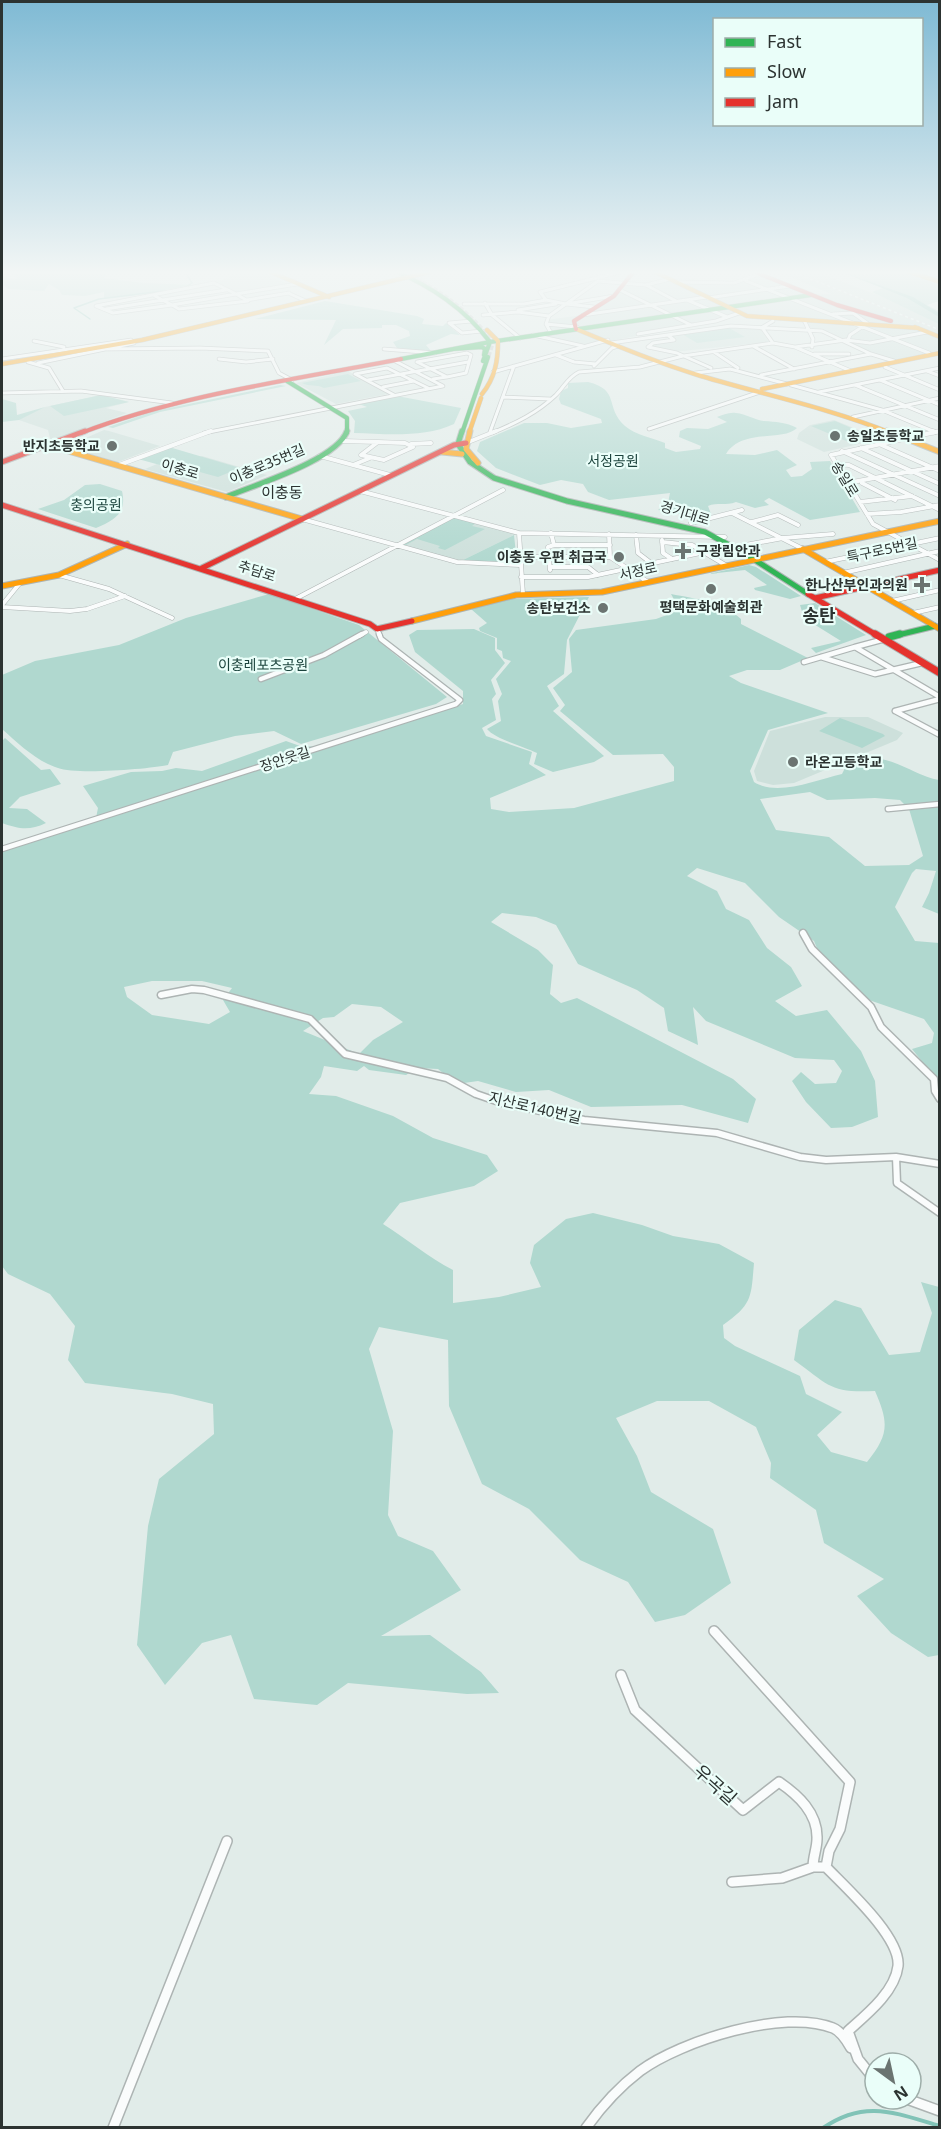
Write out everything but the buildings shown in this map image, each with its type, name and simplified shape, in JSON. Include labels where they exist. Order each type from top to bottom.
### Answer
[{"type":"street","points":[[51,369],[63,391]]},
{"type":"street","points":[[277,369],[290,381],[347,418],[349,425],[343,441],[431,443]]},
{"type":"street","points":[[2,462],[51,446],[133,413],[172,403],[351,369]]},
{"type":"street","points":[[380,369],[355,374],[394,394]]},
{"type":"street","points":[[390,369],[429,388]]},
{"type":"street","points":[[119,465],[206,432],[443,386],[413,369]]},
{"type":"street","points":[[368,380],[428,369]]},
{"type":"street","points":[[432,369],[447,377]]},
{"type":"street","points":[[433,380],[466,373],[467,369]]},
{"type":"street","points":[[479,395],[474,390],[483,369]]},
{"type":"street","points":[[461,443],[479,395],[490,384],[493,372],[502,369]]},
{"type":"street","points":[[490,432],[513,369]]},
{"type":"street","points":[[202,568],[390,475],[461,443],[481,438],[490,432],[526,419],[550,399],[572,375],[591,369]]},
{"type":"street","points":[[684,369],[853,417],[939,452]]},
{"type":"street","points":[[696,373],[707,369]]},
{"type":"street","points":[[742,369],[789,385],[882,410],[938,432]]},
{"type":"street","points":[[761,375],[792,369]]},
{"type":"street","points":[[847,369],[851,371]]},
{"type":"street","points":[[649,429],[761,391],[863,369]]},
{"type":"street","points":[[789,385],[867,369]]},
{"type":"street","points":[[886,369],[939,390]]},
{"type":"street","points":[[817,392],[931,369]]},
{"type":"street","points":[[927,370],[939,376]]},
{"type":"street","points":[[880,380],[939,405]]},
{"type":"street","points":[[381,388],[414,381]]},
{"type":"street","points":[[855,385],[939,420]]},
{"type":"street","points":[[2,393],[63,391],[172,403]]},
{"type":"street","points":[[502,397],[550,399]]},
{"type":"street","points":[[853,417],[939,398]]},
{"type":"street","points":[[493,423],[495,426],[506,426]]},
{"type":"street","name":"송일로","points":[[938,432],[831,455],[873,524],[939,560]]},
{"type":"street","name":"이충로35번길","points":[[225,497],[320,456],[343,441]]},
{"type":"street","points":[[378,442],[361,455],[384,460],[413,447],[411,444]]},
{"type":"street","name":"경기대로","points":[[461,443],[462,454],[483,474],[514,486],[689,524],[757,559],[939,667]]},
{"type":"street","name":"경기대로","points":[[461,443],[477,462],[506,479],[689,524],[725,537],[757,559]]},
{"type":"street","points":[[878,444],[939,471]]},
{"type":"street","name":"이충로","points":[[51,446],[457,562],[520,565]]},
{"type":"street","points":[[860,448],[939,484]]},
{"type":"street","points":[[842,451],[939,496]]},
{"type":"street","points":[[442,452],[462,454]]},
{"type":"street","name":"이충로35번길","points":[[320,456],[390,475]]},
{"type":"street","points":[[353,465],[370,458]]},
{"type":"street","points":[[835,464],[849,465],[939,510]]},
{"type":"street","points":[[847,483],[861,483],[939,466]]},
{"type":"street","points":[[861,483],[895,500]]},
{"type":"street","points":[[297,598],[503,490]]},
{"type":"street","points":[[360,491],[519,533],[725,537]]},
{"type":"street","points":[[860,502],[895,500],[913,496]]},
{"type":"street","name":"추담로","points":[[2,503],[340,612],[377,629]]},
{"type":"street","points":[[867,514],[902,512],[939,505]]},
{"type":"street","points":[[679,536],[689,524],[742,510]]},
{"type":"street","points":[[732,513],[783,538],[938,626]]},
{"type":"street","points":[[752,522],[778,515],[798,525]]},
{"type":"street","name":"서정로","points":[[377,629],[523,594],[603,592],[939,521]]},
{"type":"street","points":[[519,533],[523,594]]},
{"type":"street","points":[[550,533],[554,545]]},
{"type":"street","points":[[609,534],[610,557]]},
{"type":"street","points":[[740,546],[783,538],[833,534]]},
{"type":"street","points":[[636,535],[638,553],[651,563]]},
{"type":"street","points":[[662,536],[663,553],[672,559]]},
{"type":"street","name":"특구로5번길","points":[[825,562],[939,538]]},
{"type":"street","points":[[662,542],[684,543],[705,552],[727,566]]},
{"type":"street","points":[[2,586],[59,575],[127,544]]},
{"type":"street","points":[[551,577],[548,547],[554,545],[610,545]]},
{"type":"street","points":[[843,573],[939,551]]},
{"type":"street","points":[[521,577],[598,575],[705,552]]},
{"type":"street","points":[[520,557],[610,557],[648,582]]},
{"type":"street","points":[[550,567],[588,567],[598,575]]},
{"type":"street","points":[[819,597],[939,570]]},
{"type":"street","points":[[59,575],[125,596],[172,618]]},
{"type":"street","points":[[2,606],[20,583]]},
{"type":"street","points":[[892,601],[939,590]]},
{"type":"street","points":[[2,606],[70,611],[87,609],[125,596]]},
{"type":"street","points":[[913,613],[939,607]]},
{"type":"street","points":[[804,662],[938,626]]},
{"type":"street","name":"장안웃길","points":[[2,849],[456,704],[460,700],[458,696],[381,639],[377,629]]},
{"type":"street","points":[[261,679],[324,655],[366,632]]},
{"type":"street","name":"경기대로","points":[[887,638],[939,673]]},
{"type":"street","points":[[855,647],[939,698]]},
{"type":"street","points":[[820,657],[875,674],[922,663]]},
{"type":"street","points":[[939,698],[895,711],[939,735]]},
{"type":"street","points":[[888,809],[939,804]]},
{"type":"street","points":[[803,933],[813,949],[871,1007],[880,1027],[934,1079],[934,1091],[939,1099]]},
{"type":"street","name":"지산로140번길","points":[[161,995],[192,989],[204,990],[310,1019],[345,1054],[447,1078],[476,1094],[502,1103],[584,1120],[717,1133],[800,1157],[826,1160],[896,1157],[939,1164]]},
{"type":"street","points":[[896,1157],[897,1183],[939,1213]]},
{"type":"street","points":[[714,1631],[850,1782],[840,1829],[829,1851],[826,1868]]},
{"type":"street","name":"우곡길","points":[[621,1676],[626,1681],[627,1700],[635,1710],[743,1810],[779,1782],[798,1796],[811,1814],[816,1827],[813,1867]]},
{"type":"street","points":[[113,2127],[227,1841]]},
{"type":"street","points":[[732,1882],[782,1878],[813,1867],[826,1868],[870,1914],[898,1952],[898,1966],[883,1995],[848,2031],[858,2059]]},
{"type":"street","points":[[586,2127],[600,2108],[640,2071],[673,2052],[726,2033],[794,2022],[813,2023],[835,2029],[863,2065]]},
{"type":"street","points":[[923,2105],[939,2111]]},
{"type":"shaded area","points":[[348,371],[388,394],[336,404],[296,383]]},
{"type":"shaded area","points":[[101,395],[129,402],[106,408],[127,413],[51,442],[48,430],[16,419],[45,407]]},
{"type":"shaded area","name":"송일초등학교","points":[[834,420],[881,439],[824,452],[797,439],[799,433],[810,425]]},
{"type":"shaded area","name":"반지초등학교","points":[[104,430],[160,446],[118,462],[65,447]]},
{"type":"shaded area","points":[[202,456],[267,475],[227,492],[145,469],[157,464],[171,468]]},
{"type":"shaded area","points":[[454,517],[516,534],[461,561],[400,545]]},
{"type":"shaded area","points":[[825,717],[868,717],[903,733],[897,740],[794,783],[773,785],[757,781],[754,771],[770,731]]},
{"type":"green space","points":[[348,374],[361,381],[324,388],[302,383]]},
{"type":"green space","name":"서정공원","points":[[588,382],[598,385],[609,394],[615,412],[625,426],[639,434],[665,443],[665,448],[676,452],[700,449],[701,446],[679,437],[680,431],[687,428],[708,429],[727,422],[717,417],[728,413],[793,426],[797,428],[791,432],[742,441],[726,454],[755,455],[777,450],[797,465],[786,470],[791,477],[802,476],[812,469],[810,462],[830,461],[860,512],[810,520],[769,498],[764,501],[769,505],[755,508],[736,502],[711,505],[708,506],[711,514],[698,517],[658,510],[668,503],[670,493],[609,500],[588,492],[583,484],[561,480],[540,485],[496,468],[477,451],[480,442],[524,423],[547,423],[571,428],[602,423],[601,419],[561,404],[559,399],[561,391],[568,388],[568,383]]},
{"type":"green space","points":[[280,385],[286,386],[160,412],[113,428],[108,427],[155,411]]},
{"type":"green space","points":[[101,395],[129,402],[64,416],[50,406]]},
{"type":"green space","points":[[397,396],[461,408],[454,424],[430,431],[405,434],[354,433],[355,421],[348,411],[367,407],[356,403]]},
{"type":"green space","points":[[2,399],[16,403],[17,415],[45,407],[19,420],[2,422]]},
{"type":"green space","points":[[835,421],[870,436],[851,443],[811,426]]},
{"type":"green space","points":[[169,447],[240,468],[218,477],[178,466],[171,468],[138,459]]},
{"type":"green space","name":"충의공원","points":[[100,484],[122,491],[123,505],[114,519],[96,528],[38,509],[64,500],[85,485]]},
{"type":"green space","points":[[454,517],[476,523],[472,526],[485,529],[445,550],[438,548],[440,546],[417,539],[404,546],[400,545]]},
{"type":"green space","points":[[514,535],[517,563],[461,561]]},
{"type":"green space","points":[[749,565],[756,567],[801,596],[790,599],[755,590],[754,588],[767,585],[745,570],[708,574]]},
{"type":"green space","name":"이충레포츠공원","points":[[269,594],[359,625],[447,697],[436,704],[301,744],[274,731],[235,736],[173,752],[168,765],[130,770],[80,771],[58,768],[35,757],[2,729],[2,675],[35,661],[119,645],[186,618]]},
{"type":"green space","points":[[671,594],[725,608],[741,619],[741,624],[808,658],[780,670],[747,670],[729,676],[741,683],[828,713],[768,730],[750,771],[754,782],[774,788],[797,786],[842,774],[846,766],[873,758],[890,761],[939,780],[939,914],[922,907],[936,871],[916,869],[895,907],[915,941],[939,943],[939,1093],[936,1079],[912,1049],[932,1043],[934,1033],[924,1019],[869,1000],[819,953],[814,941],[779,917],[745,883],[697,868],[687,876],[717,891],[726,909],[749,920],[767,948],[791,967],[802,986],[775,1001],[796,1016],[827,1010],[861,1051],[875,1081],[878,1117],[852,1127],[831,1128],[806,1102],[792,1081],[801,1072],[815,1084],[836,1083],[842,1071],[834,1060],[795,1058],[706,1021],[693,1007],[698,1045],[668,1031],[664,1008],[637,990],[578,964],[556,925],[536,917],[502,913],[491,922],[538,950],[553,965],[550,994],[561,1003],[577,998],[733,1079],[756,1099],[748,1123],[682,1105],[591,1107],[549,1090],[516,1092],[478,1081],[457,1084],[438,1069],[417,1068],[406,1075],[369,1070],[364,1066],[357,1071],[324,1066],[321,1077],[309,1094],[336,1096],[393,1116],[433,1138],[487,1155],[498,1171],[474,1186],[400,1203],[383,1224],[453,1270],[453,1303],[499,1297],[541,1287],[530,1263],[534,1245],[566,1219],[593,1213],[642,1225],[673,1236],[719,1244],[754,1263],[749,1299],[733,1318],[723,1325],[724,1338],[735,1346],[800,1376],[806,1394],[842,1412],[817,1435],[831,1452],[867,1462],[883,1436],[883,1412],[875,1391],[848,1391],[831,1386],[794,1360],[799,1330],[835,1300],[861,1308],[889,1355],[920,1352],[932,1313],[921,1282],[939,1287],[939,1655],[928,1657],[891,1633],[857,1596],[884,1579],[824,1543],[816,1510],[770,1478],[771,1463],[756,1427],[709,1401],[657,1401],[616,1418],[637,1456],[651,1492],[713,1529],[731,1583],[685,1615],[655,1622],[628,1582],[580,1560],[529,1509],[482,1484],[449,1406],[448,1340],[379,1327],[369,1349],[393,1431],[388,1515],[398,1536],[433,1551],[461,1590],[381,1636],[430,1635],[481,1672],[499,1693],[467,1694],[348,1683],[317,1705],[254,1699],[231,1635],[202,1643],[165,1685],[137,1645],[148,1526],[159,1479],[214,1434],[213,1404],[172,1394],[85,1383],[68,1360],[75,1326],[50,1294],[8,1274],[2,1266],[2,848],[96,818],[98,808],[83,786],[131,772],[176,768],[202,771],[286,741],[300,746],[326,747],[463,704],[463,691],[415,652],[409,635],[417,630],[474,629],[495,638],[495,650],[505,663],[491,680],[496,694],[492,699],[496,720],[482,728],[486,736],[532,752],[529,764],[546,775],[490,798],[491,809],[509,812],[574,808],[674,781],[674,767],[663,754],[613,755],[560,711],[565,705],[553,688],[572,672],[569,639],[576,630],[656,619],[680,610]],"holes":[[[810,792],[827,800],[875,798],[900,800],[909,809],[923,856],[909,865],[865,866],[829,837],[776,830],[760,799]],[[152,981],[202,981],[232,988],[223,1000],[230,1012],[209,1024],[152,1015],[127,997],[124,987]],[[352,1004],[381,1007],[403,1022],[373,1040],[359,1054],[303,1031],[323,1018],[334,1017]]]},
{"type":"green space","points":[[589,597],[567,640],[564,674],[547,686],[559,706],[553,711],[604,756],[594,762],[553,772],[534,764],[537,753],[503,739],[487,729],[501,721],[498,701],[502,694],[496,679],[511,661],[503,658],[502,651],[497,649],[497,638],[480,631],[479,628],[487,623],[471,609],[512,599]]},
{"type":"green space","points":[[815,603],[866,635],[816,653],[811,648],[841,641],[804,618],[800,605]]},
{"type":"green space","points":[[840,718],[885,736],[862,748],[819,731]]},
{"type":"green space","points":[[5,738],[41,770],[50,769],[61,784],[20,797],[9,808],[27,809],[46,823],[24,828],[2,823],[2,741]]},
{"type":"waterway","points":[[823,2128],[838,2119],[867,2111],[894,2113],[940,2126]]},
{"type":"traffic: fast","points":[[484,369],[458,444],[470,462],[494,478],[528,490],[705,532],[744,553],[808,594]]},
{"type":"traffic: fast","points":[[226,497],[307,463],[336,447],[345,438],[348,429],[347,418],[287,381]]},
{"type":"traffic: fast","points":[[889,637],[935,626]]},
{"type":"traffic: slow","points":[[482,394],[495,369]]},
{"type":"traffic: slow","points":[[681,369],[842,413],[940,452]]},
{"type":"traffic: slow","points":[[762,389],[859,369]]},
{"type":"traffic: slow","points":[[478,463],[466,449],[466,443],[481,398]]},
{"type":"traffic: slow","points":[[51,446],[302,519]]},
{"type":"traffic: slow","points":[[442,452],[462,454]]},
{"type":"traffic: slow","points":[[412,621],[516,595],[602,592],[940,521]]},
{"type":"traffic: slow","points":[[2,586],[59,575],[127,544]]},
{"type":"traffic: slow","points":[[803,549],[940,629]]},
{"type":"traffic: jam","points":[[2,462],[133,413],[172,403],[347,369]]},
{"type":"traffic: jam","points":[[202,568],[454,445],[466,443]]},
{"type":"traffic: jam","points":[[2,505],[370,624],[377,629],[412,621]]},
{"type":"traffic: jam","points":[[815,598],[940,570]]},
{"type":"traffic: jam","points":[[808,594],[940,673]]},
{"type":"place","name":"송일초등학교","points":[[835,436]]},
{"type":"place","name":"반지초등학교","points":[[112,446]]},
{"type":"place","name":"구광림안과","points":[[683,551]]},
{"type":"place","name":"이충동 우편 취급국","points":[[619,557]]},
{"type":"place","name":"한나산부인과의원","points":[[922,585]]},
{"type":"place","name":"평택문화예술회관","points":[[711,589]]},
{"type":"place","name":"송탄보건소","points":[[603,608]]},
{"type":"place","name":"라온고등학교","points":[[793,762]]},
{"type":"district","name":"이충동","points":[[282,493]]},
{"type":"district","name":"송탄","points":[[819,616]]}]
